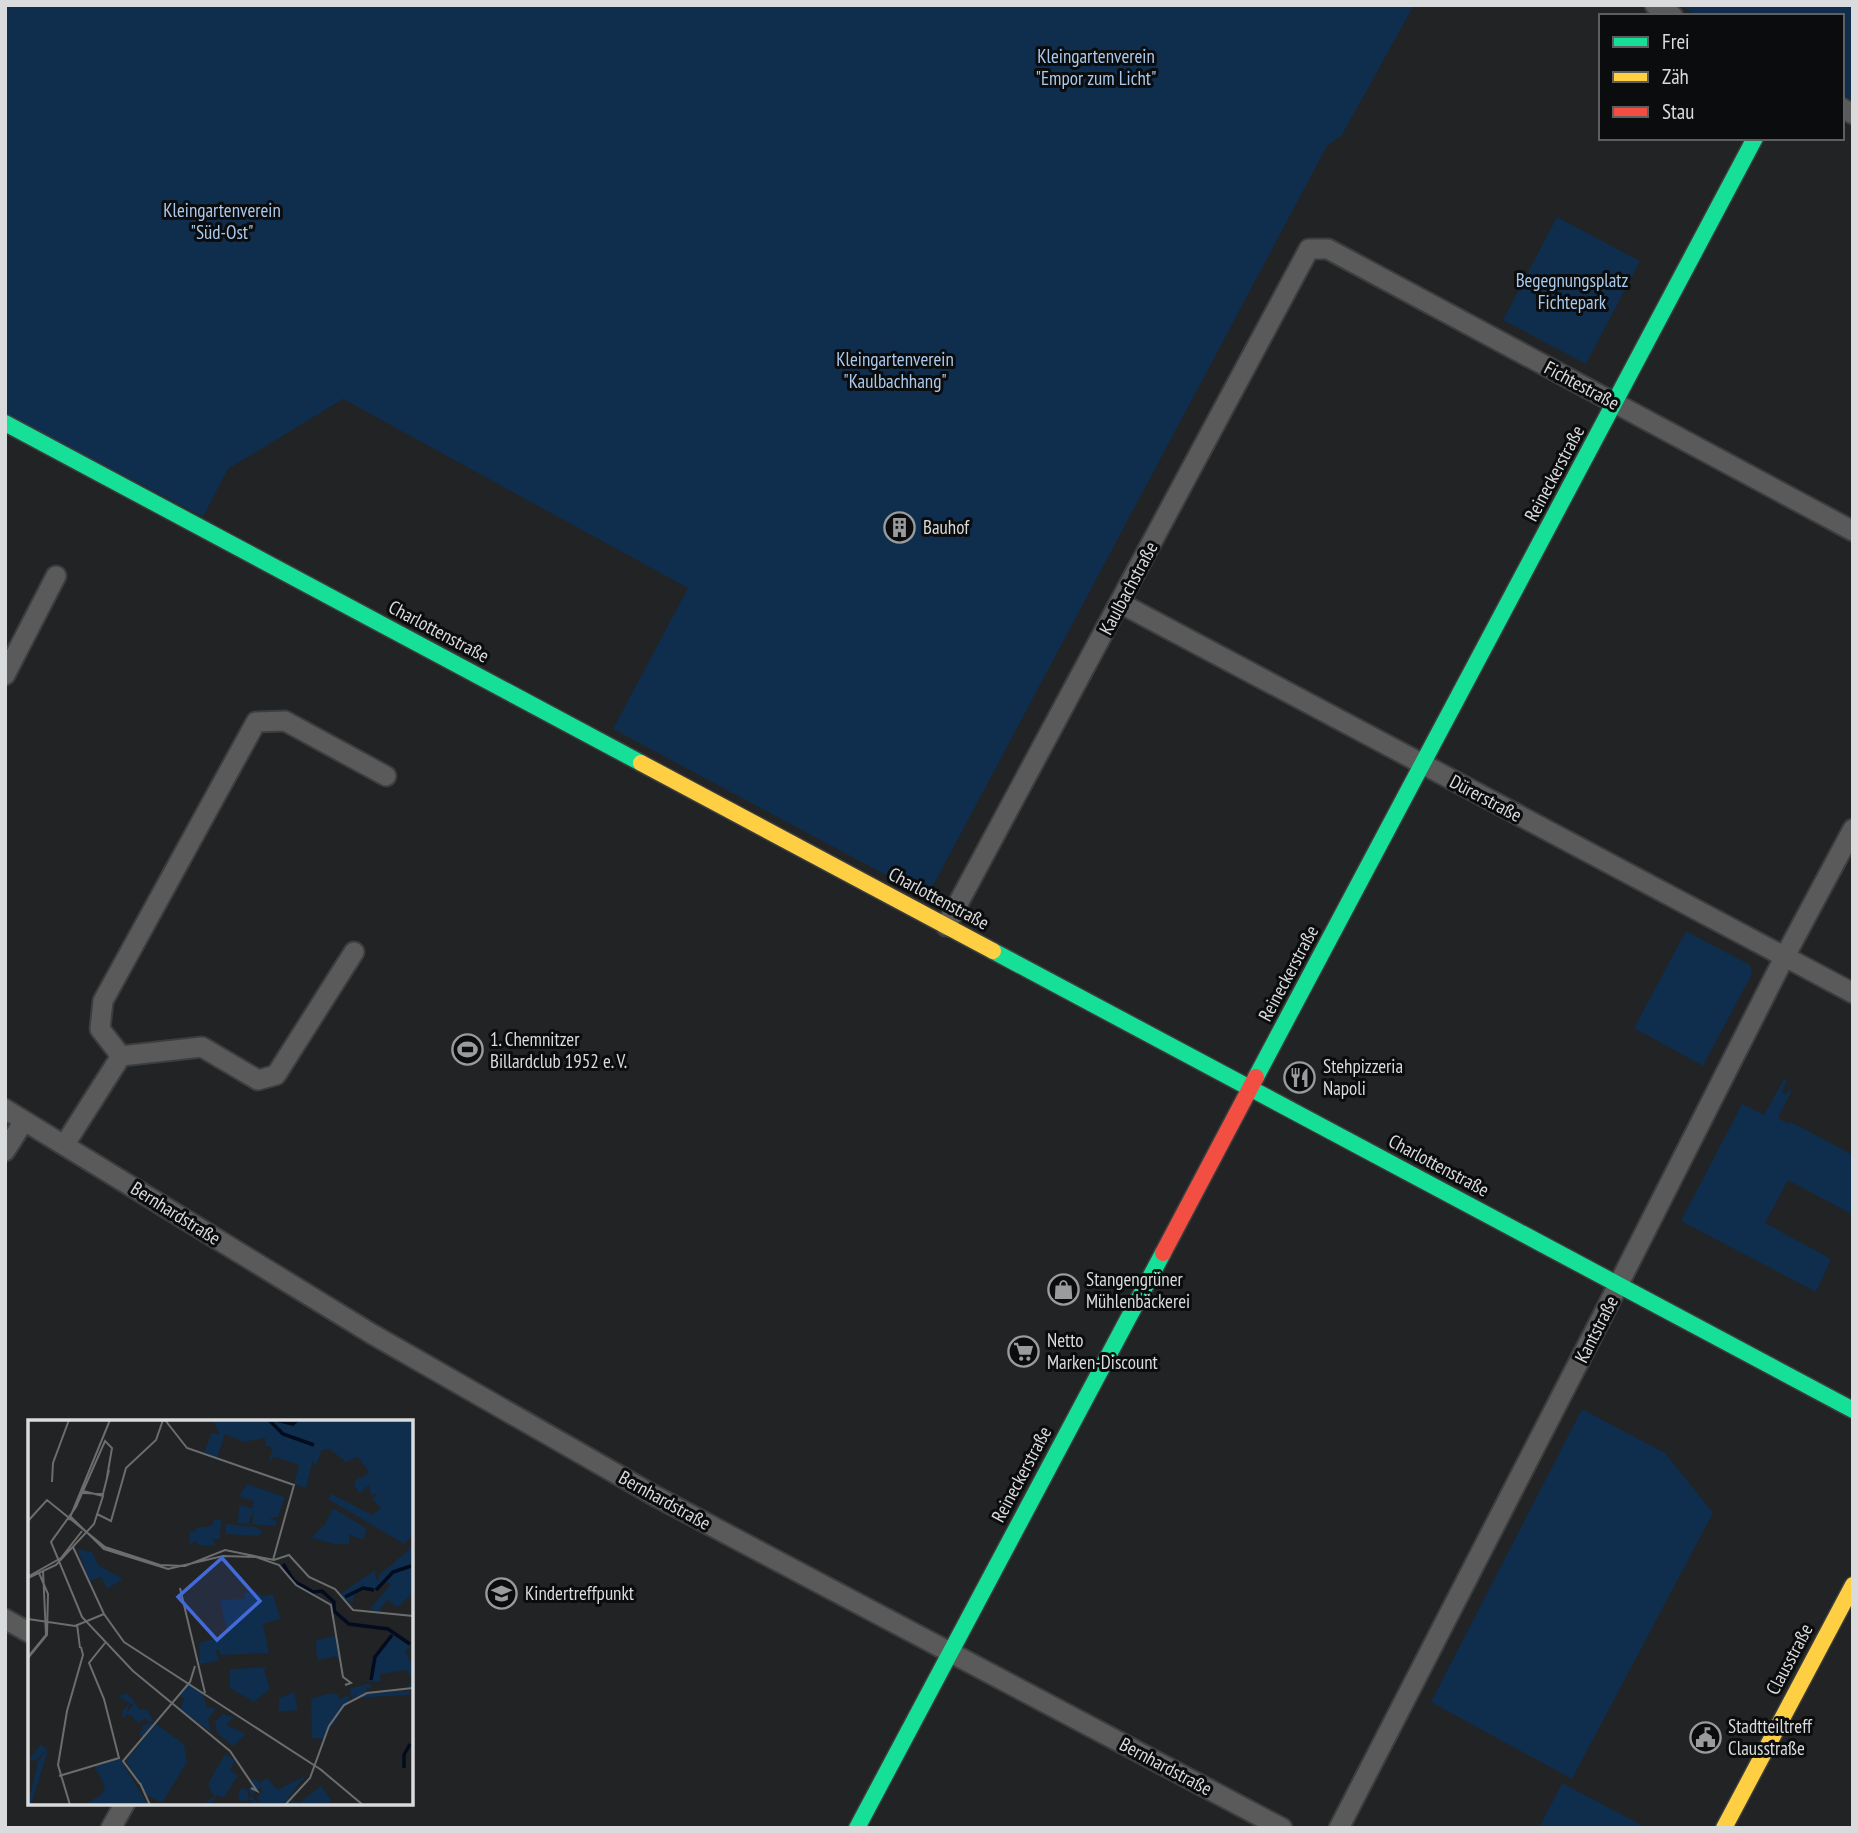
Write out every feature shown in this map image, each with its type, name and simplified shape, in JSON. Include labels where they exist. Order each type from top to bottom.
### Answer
[{"type":"street","name":"Reineckerstraße","points":[[857,1828],[1754,140]]},
{"type":"street","name":"Fichtestraße","points":[[1309,249],[1328,249],[1853,531]]},
{"type":"street","name":"Kaulbachstraße","points":[[946,926],[1309,249]]},
{"type":"street","name":"Charlottenstraße","points":[[5,423],[1853,1410]]},
{"type":"street","points":[[5,675],[56,576]]},
{"type":"street","name":"Dürerstraße","points":[[1120,603],[1853,993]]},
{"type":"street","points":[[121,1056],[100,1029],[103,1001],[256,722],[285,721],[386,776]]},
{"type":"street","name":"Kantstraße","points":[[1339,1828],[1785,956],[1853,829]]},
{"type":"street","points":[[121,1056],[202,1047],[258,1080],[275,1075],[354,952]]},
{"type":"street","points":[[65,1144],[121,1056]]},
{"type":"street","name":"Bernhardstraße","points":[[5,1109],[360,1327],[655,1496],[1282,1828]]},
{"type":"street","points":[[5,1151],[24,1121]]},
{"type":"street","name":"Clausstraße","points":[[1724,1828],[1853,1585]]},
{"type":"street","points":[[5,1619],[28,1632]]},
{"type":"street","points":[[111,1828],[124,1805]]},
{"type":"green space","points":[[5,5],[1414,5],[1342,135],[1327,146],[927,897],[613,729],[688,588],[343,399],[228,469],[203,517],[5,413]]},
{"type":"green space","points":[[1679,5],[1853,5],[1853,100],[1844,96],[1844,14],[1695,14]]},
{"type":"green space","name":"Begegnungsplatz Fichtepark","points":[[1557,217],[1640,261],[1586,364],[1503,320]]},
{"type":"green space","points":[[1686,931],[1750,965],[1752,974],[1703,1066],[1634,1028]]},
{"type":"green space","points":[[1784,1079],[1787,1081],[1782,1092],[1786,1094],[1789,1089],[1792,1090],[1778,1118],[1789,1124],[1791,1122],[1853,1155],[1853,1215],[1788,1180],[1765,1223],[1831,1259],[1816,1292],[1681,1221],[1742,1104],[1764,1115]]},
{"type":"green space","points":[[1582,1409],[1665,1453],[1713,1513],[1572,1779],[1431,1702]]},
{"type":"green space","points":[[1562,1783],[1647,1828],[1539,1828]]},
{"type":"traffic: fast","points":[[1256,1077],[1754,140]]},
{"type":"traffic: fast","points":[[5,423],[641,763]]},
{"type":"traffic: fast","points":[[993,951],[1853,1410]]},
{"type":"traffic: fast","points":[[857,1828],[1163,1253]]},
{"type":"traffic: slow","points":[[641,763],[993,951]]},
{"type":"traffic: slow","points":[[1724,1828],[1853,1585]]},
{"type":"traffic: jam","points":[[1163,1253],[1256,1077]]},
{"type":"place","name":"Bauhof","points":[[900,527]]},
{"type":"place","name":"1. Chemnitzer Billardclub 1952 e. V.","points":[[467,1050]]},
{"type":"place","name":"Stehpizzeria Napoli","points":[[1300,1077]]},
{"type":"place","name":"Stangengrüner Mühlenbäckerei","points":[[1063,1290]]},
{"type":"place","name":"Netto Marken-Discount","points":[[1024,1351]]},
{"type":"place","name":"Kindertreffpunkt","points":[[502,1593]]},
{"type":"place","name":"Stadtteiltreff Clausstraße","points":[[1705,1737]]},
{"type":"park label","name":"Kleingartenverein \"Empor zum Licht\"","points":[[1096,67]]},
{"type":"park label","name":"Kleingartenverein \"Süd-Ost\"","points":[[222,221]]},
{"type":"park label","name":"Kleingartenverein \"Kaulbachhang\"","points":[[895,370]]}]
